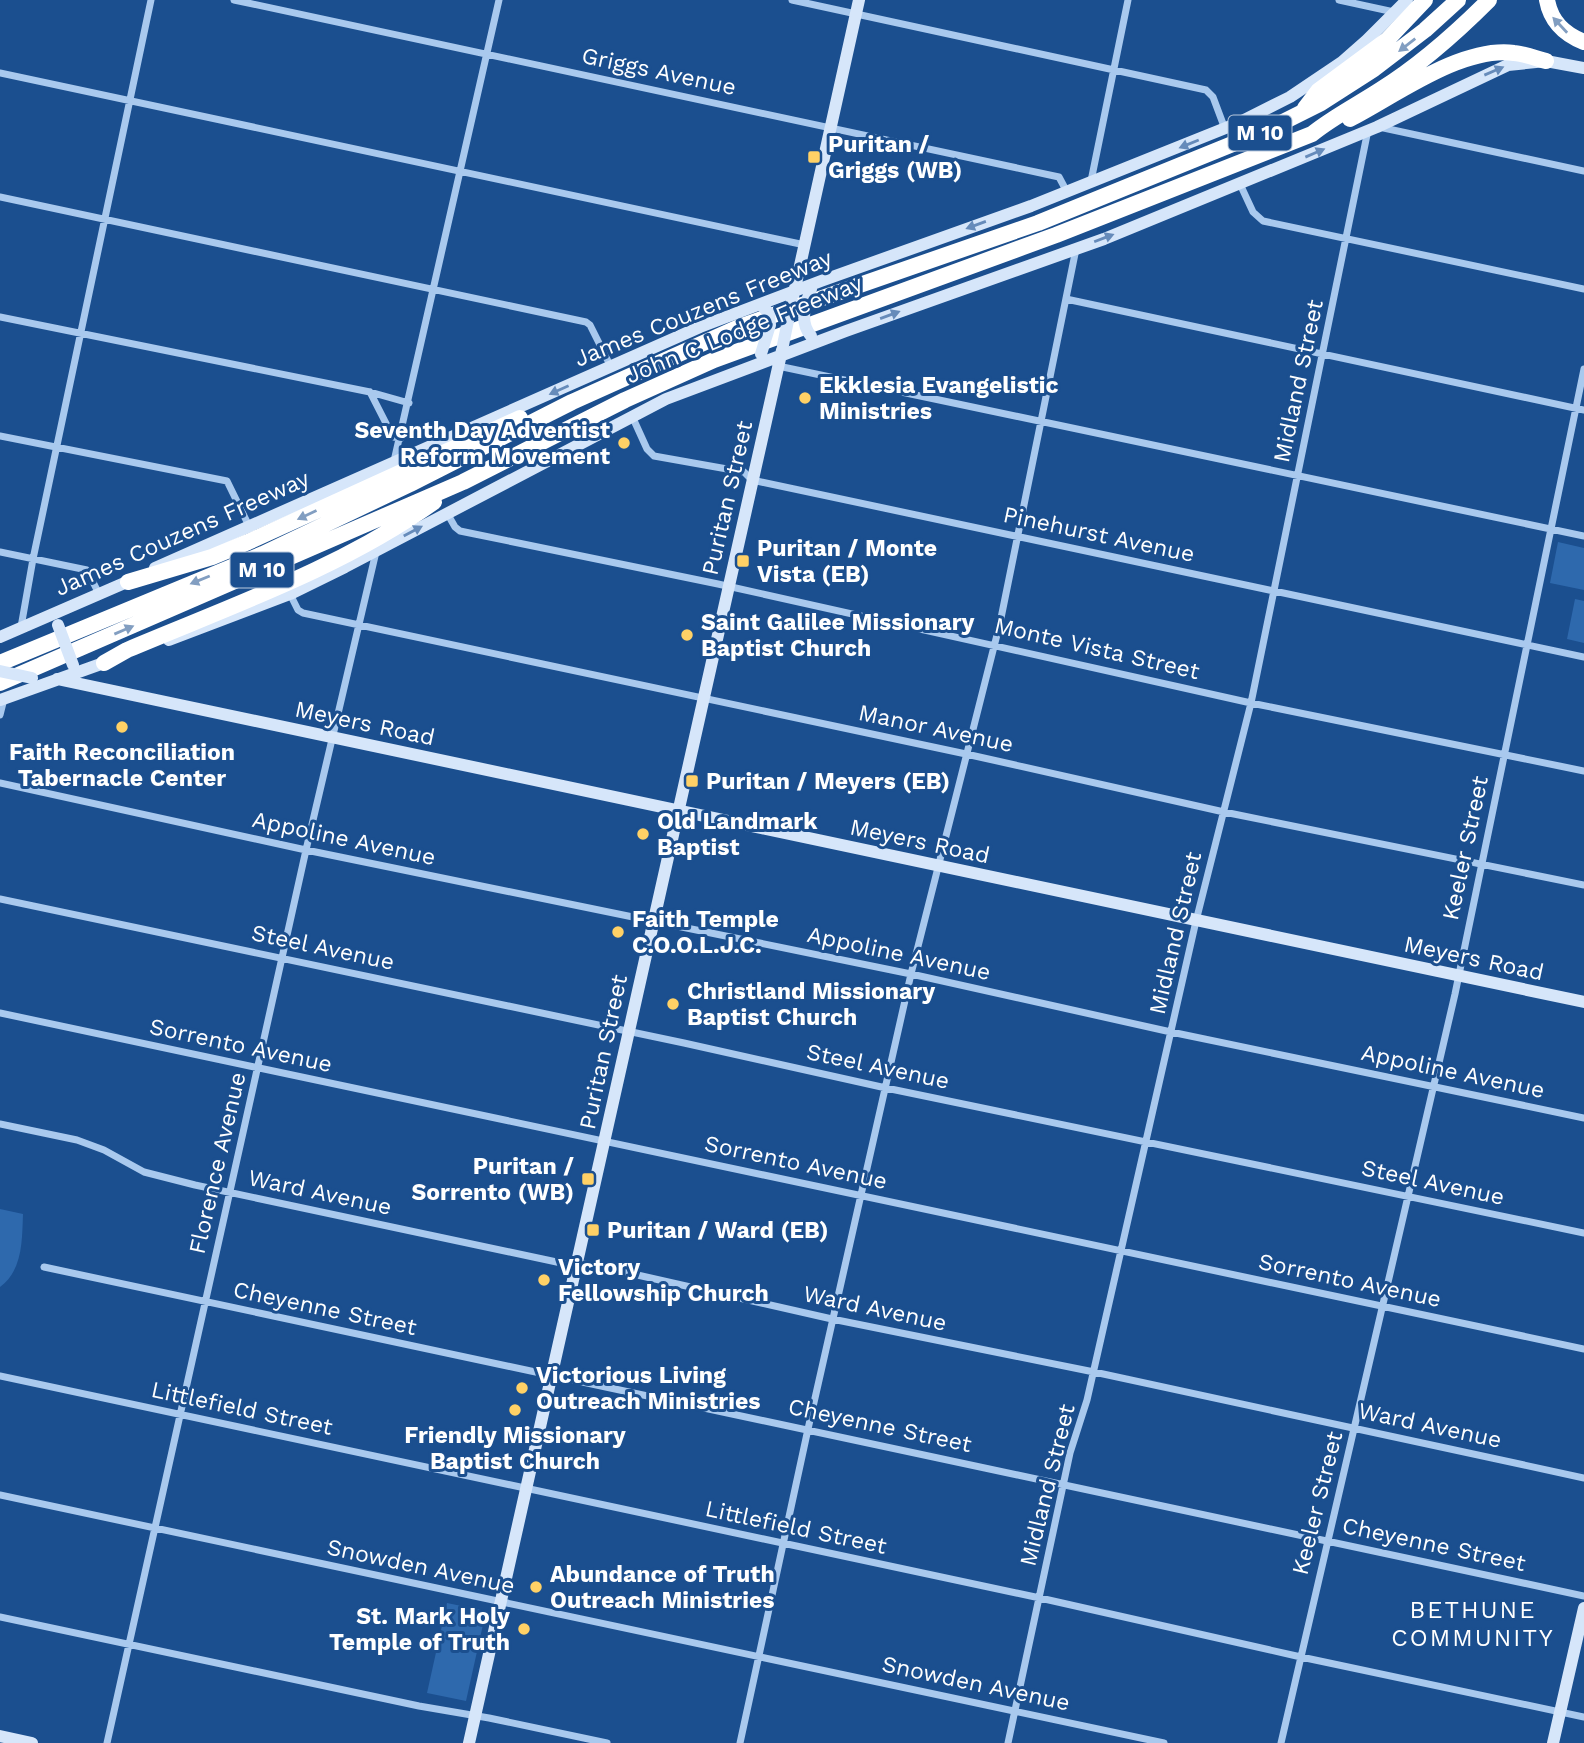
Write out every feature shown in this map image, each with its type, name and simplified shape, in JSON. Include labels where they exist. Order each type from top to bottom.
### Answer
[{"type":"highway","points":[[1301,113],[1318,91],[1387,40],[1425,0]]},
{"type":"highway","name":"John C Lodge Freeway","points":[[0,663],[263,554],[572,402],[739,327],[1038,223],[1217,151],[1301,113],[1374,69],[1425,30],[1458,0]]},
{"type":"highway","name":"John C Lodge Freeway","points":[[1,694],[463,482],[625,400],[714,360],[1068,230],[1312,134],[1421,61],[1489,0]]},
{"type":"highway","points":[[1547,0],[1549,10],[1562,30],[1584,42]]},
{"type":"highway","points":[[1312,134],[1331,129],[1374,107],[1433,72],[1472,58],[1514,52],[1546,61]]},
{"type":"highway","points":[[128,582],[212,557],[493,429],[545,407],[572,402]]},
{"type":"highway","points":[[104,663],[127,650],[336,560],[411,518],[463,482]]},
{"type":"street","points":[[21,627],[151,0]]},
{"type":"street","name":"Griggs Avenue","points":[[234,0],[1059,177],[1067,192]]},
{"type":"street","points":[[394,461],[499,0]]},
{"type":"street","points":[[792,0],[1206,90],[1213,97],[1225,129]]},
{"type":"street","name":"Puritan Street","points":[[470,1743],[859,0]]},
{"type":"street","points":[[1091,182],[1128,0]]},
{"type":"street","points":[[1339,0],[1401,4]]},
{"type":"street","name":"James Couzens Freeway","points":[[0,637],[21,627],[56,619],[99,594],[248,526],[611,367],[760,306],[793,296],[816,285],[1067,192],[1225,129],[1311,84],[1367,40],[1401,4]]},
{"type":"street","points":[[0,715],[1,694],[57,679],[75,668],[104,663],[290,594],[666,399],[1077,248],[1240,184],[1373,128],[1508,65],[1546,61],[1584,68]]},
{"type":"street","points":[[0,73],[805,245]]},
{"type":"street","points":[[1373,128],[1584,171]]},
{"type":"street","name":"Midland Street","points":[[1008,1743],[1070,1453],[1087,1401],[1196,921],[1251,704],[1347,239],[1373,128]]},
{"type":"street","points":[[1240,184],[1253,212],[1263,221],[1584,289]]},
{"type":"street","points":[[0,197],[588,323],[611,367]]},
{"type":"street","points":[[740,1743],[832,1319],[936,866],[995,645],[1077,248]]},
{"type":"street","points":[[816,285],[806,301],[804,322],[811,335],[826,338]]},
{"type":"street","points":[[1066,299],[1580,409]]},
{"type":"street","points":[[729,374],[755,361],[761,354],[770,325],[769,313],[760,306]]},
{"type":"street","points":[[0,317],[370,392],[409,403]]},
{"type":"street","points":[[780,356],[1041,422],[1584,536]]},
{"type":"street","name":"Keeler Street","points":[[1281,1743],[1458,976],[1550,529],[1580,409],[1584,369]]},
{"type":"street","points":[[370,392],[393,437],[401,438]]},
{"type":"street","name":"Pinehurst Avenue","points":[[632,416],[650,454],[744,472],[752,480],[1584,657]]},
{"type":"street","points":[[0,436],[227,481],[248,526]]},
{"type":"street","name":"Monte Vista Street","points":[[447,513],[460,531],[718,584],[1251,704],[1584,771]]},
{"type":"street","name":"Florence Avenue","points":[[107,1743],[306,850],[376,551]]},
{"type":"street","points":[[0,552],[87,570],[99,594]]},
{"type":"street","name":"Manor Avenue","points":[[290,594],[298,610],[303,613],[966,754],[1224,812],[1584,885]]},
{"type":"street","points":[[56,619],[75,668]]},
{"type":"street","name":"Meyers Road","points":[[0,671],[32,678],[57,679],[1584,1002]]},
{"type":"street","name":"Appoline Avenue","points":[[0,783],[306,850],[911,974],[1171,1032],[1584,1118]]},
{"type":"street","name":"Steel Avenue","points":[[0,898],[1146,1143],[1584,1233]]},
{"type":"street","name":"Sorrento Avenue","points":[[0,1013],[1584,1349]]},
{"type":"street","name":"Ward Avenue","points":[[0,1124],[77,1140],[104,1150],[144,1172],[231,1192],[577,1265],[587,1264],[832,1319],[1094,1372],[1584,1478]]},
{"type":"street","name":"Cheyenne Street","points":[[44,1267],[1584,1596]]},
{"type":"street","name":"Littlefield Street","points":[[0,1376],[1584,1717]]},
{"type":"street","name":"Snowden Avenue","points":[[0,1495],[1164,1743]]},
{"type":"street","points":[[1553,1743],[1584,1608]]},
{"type":"street","points":[[0,1617],[607,1743]]},
{"type":"street","points":[[0,1736],[32,1743]]},
{"type":"shaded area","points":[[1558,542],[1584,548],[1584,590],[1550,583]]},
{"type":"shaded area","points":[[1575,599],[1584,601],[1584,643],[1567,639]]},
{"type":"shaded area","points":[[0,1209],[23,1214],[20,1254],[13,1272],[0,1287]]},
{"type":"shaded area","points":[[447,1603],[486,1611],[466,1701],[427,1693]]},
{"type":"place","name":"Puritan / Griggs (WB)","points":[[814,157]]},
{"type":"place","name":"Ekklesia Evangelistic Ministries","points":[[805,398]]},
{"type":"place","name":"Seventh Day Adventist Reform Movement","points":[[624,443]]},
{"type":"place","name":"Puritan / Monte Vista (EB)","points":[[743,561]]},
{"type":"place","name":"Saint Galilee Missionary Baptist Church","points":[[687,635]]},
{"type":"place","name":"Faith Reconciliation Tabernacle Center","points":[[122,727]]},
{"type":"place","name":"Puritan / Meyers (EB)","points":[[692,781]]},
{"type":"place","name":"Old Landmark Baptist","points":[[643,834]]},
{"type":"place","name":"Faith Temple C.O.O.L.J.C.","points":[[618,932]]},
{"type":"place","name":"Christland Missionary Baptist Church","points":[[673,1004]]},
{"type":"place","name":"Puritan / Sorrento (WB)","points":[[588,1179]]},
{"type":"place","name":"Puritan / Ward (EB)","points":[[593,1230]]},
{"type":"place","name":"Victory Fellowship Church","points":[[544,1280]]},
{"type":"place","name":"Victorious Living Outreach Ministries","points":[[522,1388]]},
{"type":"place","name":"Friendly Missionary Baptist Church","points":[[515,1410]]},
{"type":"place","name":"Abundance of Truth Outreach Ministries","points":[[536,1587]]},
{"type":"place","name":"St. Mark Holy Temple of Truth","points":[[524,1629]]},
{"type":"district","name":"BETHUNE COMMUNITY","points":[[1473,1624]]}]
